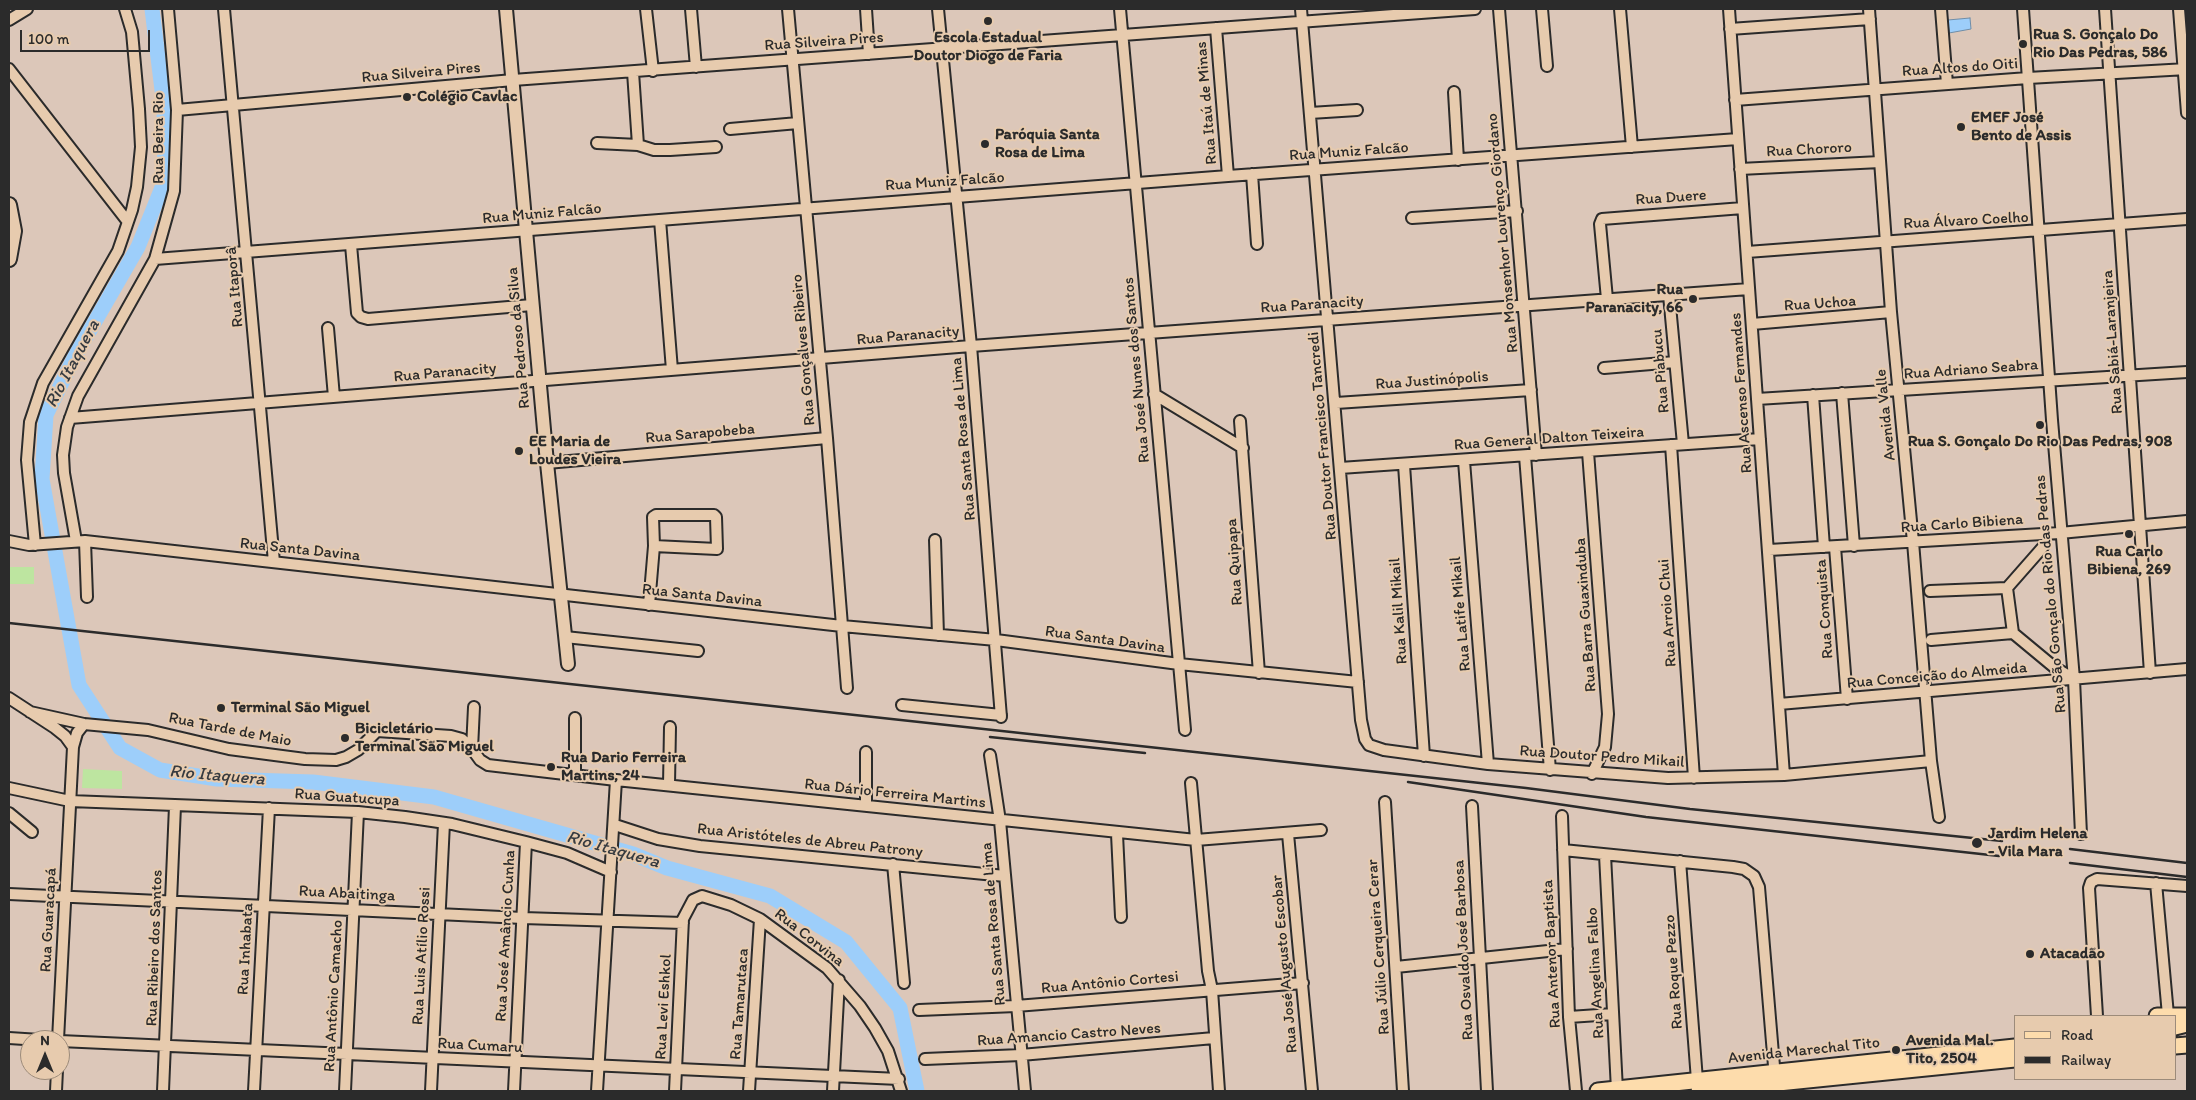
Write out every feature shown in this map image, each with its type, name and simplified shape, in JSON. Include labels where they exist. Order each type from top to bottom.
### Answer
[{"type":"main road","points":[[9,205],[14,231],[9,259]]},
{"type":"main road","name":"Avenida Marechal Tito","points":[[1598,1091],[1724,1086],[2014,1047]]},
{"type":"main road","name":"Avenida Marechal Tito","points":[[1775,1078],[2014,1058]]},
{"type":"street","points":[[9,20],[27,9]]},
{"type":"street","points":[[39,544],[27,460],[30,422],[43,383],[108,270],[128,222],[137,187],[141,147],[134,50],[125,9]]},
{"type":"street","name":"Rua Beira Rio","points":[[87,597],[64,473],[65,438],[78,396],[155,259],[174,191],[177,110],[168,9]]},
{"type":"street","name":"Rua Itaporâ","points":[[224,9],[274,562]]},
{"type":"street","name":"Rua Pedroso da Silva","points":[[506,9],[546,463],[568,664]]},
{"type":"street","points":[[646,9],[652,71]]},
{"type":"street","points":[[691,9],[696,67]]},
{"type":"street","name":"Rua Gonçalves Ribeiro","points":[[788,9],[827,438],[847,688]]},
{"type":"street","points":[[866,9],[869,54]]},
{"type":"street","name":"Rua Santa Rosa de Lima","points":[[902,705],[1001,716],[971,346],[938,9]]},
{"type":"street","name":"Rua José Nunes dos Santos","points":[[1120,9],[1185,730]]},
{"type":"street","name":"Rua Doutor Francisco Tancredi","points":[[1301,9],[1336,403],[1358,682]]},
{"type":"street","name":"Rua Silveira Pires","points":[[177,110],[512,80],[1302,22],[1408,11],[1475,9]]},
{"type":"street","name":"Rua Monsenhor Lourenço Giordano","points":[[1499,9],[1525,305],[1530,390],[1530,456],[1550,770]]},
{"type":"street","points":[[1542,9],[1547,66]]},
{"type":"street","points":[[1620,9],[1632,147]]},
{"type":"street","name":"Rua Ascenso Fernandes","points":[[1729,9],[1784,775]]},
{"type":"street","points":[[1941,9],[1948,84]]},
{"type":"street","points":[[2023,9],[2039,231]]},
{"type":"street","name":"Rua Sabiá-Laranjeira","points":[[2105,9],[2142,524],[2150,673]]},
{"type":"street","points":[[2179,9],[2186,69],[2187,113]]},
{"type":"street","points":[[1730,29],[1870,14]]},
{"type":"street","name":"Avenida Valle","points":[[1870,14],[1891,312],[1913,542],[1931,761],[1939,817]]},
{"type":"street","name":"Rua Itaú de Minas","points":[[1216,28],[1228,176]]},
{"type":"street","points":[[9,69],[128,222]]},
{"type":"street","name":"Rua Altos do Oiti","points":[[1736,100],[2028,78],[2186,69]]},
{"type":"street","points":[[633,72],[638,145]]},
{"type":"street","points":[[1454,92],[1458,160]]},
{"type":"street","points":[[1310,113],[1357,110]]},
{"type":"street","points":[[730,129],[798,123]]},
{"type":"street","name":"Rua Muniz Falcão","points":[[155,259],[1252,174],[1512,157],[1738,139]]},
{"type":"street","points":[[597,143],[638,145],[654,150],[716,147]]},
{"type":"street","name":"Rua Chororo","points":[[1740,169],[1880,162]]},
{"type":"street","points":[[1252,174],[1257,244]]},
{"type":"street","name":"Rua Duere","points":[[1607,299],[1601,220],[1603,218],[1743,208]]},
{"type":"street","points":[[1412,218],[1516,211]]},
{"type":"street","name":"Rua Álvaro Coelho","points":[[1746,252],[1885,240],[2039,231],[2187,219]]},
{"type":"street","points":[[660,220],[672,370]]},
{"type":"street","name":"Rua São Gonçalo do Rio das Pedras","points":[[2039,231],[2060,532],[2074,679],[2081,832]]},
{"type":"street","points":[[350,245],[357,313],[361,317],[368,319],[532,305]]},
{"type":"street","name":"Rua Paranacity","points":[[70,418],[1149,332],[1749,289]]},
{"type":"street","name":"Rua Piabucu","points":[[1669,295],[1683,444]]},
{"type":"street","name":"Rua Uchoa","points":[[1752,324],[1891,312]]},
{"type":"street","points":[[328,328],[334,397]]},
{"type":"street","points":[[1604,368],[1675,362]]},
{"type":"street","name":"Rua Adriano Seabra","points":[[1757,399],[2187,372]]},
{"type":"street","name":"Rua Justinópolis","points":[[1336,403],[1530,390]]},
{"type":"street","points":[[1842,393],[1854,546]]},
{"type":"street","points":[[1154,394],[1243,448]]},
{"type":"street","points":[[1813,395],[1824,547]]},
{"type":"street","name":"Rua Quipapa","points":[[1240,421],[1259,673]]},
{"type":"street","name":"Rua Sarapobeba","points":[[546,463],[827,438]]},
{"type":"street","name":"Rua General Dalton Teixeira","points":[[1340,468],[1760,439]]},
{"type":"street","name":"Rua Arroio Chui","points":[[1670,445],[1694,778]]},
{"type":"street","name":"Rua Barra Guaxinduba","points":[[1588,452],[1608,714],[1605,747],[1592,774]]},
{"type":"street","name":"Rua Latife Mikail","points":[[1464,460],[1488,764]]},
{"type":"street","name":"Rua Kalil Mikail","points":[[1404,465],[1424,756]]},
{"type":"street","points":[[648,605],[654,546],[652,519],[656,515],[715,515],[719,547],[716,549],[654,546]]},
{"type":"street","name":"Rua Carlo Bibiena","points":[[1768,550],[2060,532],[2187,521]]},
{"type":"street","points":[[935,540],[938,635]]},
{"type":"street","name":"Rua Santa Davina","points":[[9,541],[39,544],[76,541],[842,626],[996,640],[1179,664],[1358,682]]},
{"type":"street","name":"Rua Conquista","points":[[1835,547],[1848,699]]},
{"type":"street","points":[[1930,591],[2007,588],[2043,548]]},
{"type":"street","points":[[2007,588],[2013,633],[2054,667],[2074,679]]},
{"type":"street","points":[[1931,640],[2013,633]]},
{"type":"street","points":[[565,637],[698,651]]},
{"type":"street","name":"Rua Conceição do Almeida","points":[[1779,704],[2187,669]]},
{"type":"street","name":"Rua Doutor Pedro Mikail","points":[[1358,682],[1362,730],[1369,745],[1384,750],[1424,756],[1592,774],[1630,777],[1694,778],[1784,775],[1931,761]]},
{"type":"street","points":[[9,698],[66,736],[73,747]]},
{"type":"street","points":[[472,749],[474,706]]},
{"type":"street","name":"Rua Tarde de Maio","points":[[30,712],[88,725],[148,730],[228,749],[305,759],[336,760],[358,750],[377,731]]},
{"type":"street","points":[[575,718],[575,775]]},
{"type":"street","points":[[73,747],[77,733],[88,725]]},
{"type":"street","points":[[668,784],[670,727]]},
{"type":"street","name":"Rua Dário Ferreira Martins","points":[[377,731],[451,736],[462,740],[480,760],[488,765],[1116,834],[1196,840],[1321,830]]},
{"type":"street","name":"Rua Guaracapá","points":[[59,1030],[64,896],[73,747]]},
{"type":"street","points":[[866,752],[866,806]]},
{"type":"street","name":"Rua Santa Rosa de Lima","points":[[990,755],[1000,821],[1024,1091]]},
{"type":"street","points":[[597,1091],[616,780]]},
{"type":"street","points":[[1191,783],[1208,971],[1212,990],[1219,1091]]},
{"type":"street","name":"Rua Guatucupa","points":[[9,788],[70,801],[358,812],[444,822]]},
{"type":"street","name":"Rua Júlio Cerqueira Cerar","points":[[1385,802],[1403,1091]]},
{"type":"street","name":"Rua Ribeiro dos Santos","points":[[163,1091],[175,806]]},
{"type":"street","name":"Rua Osvaldo José Barbosa","points":[[1472,806],[1487,1091]]},
{"type":"street","name":"Rua Inhabata","points":[[254,1091],[262,905],[269,808]]},
{"type":"street","name":"Rua Antônio Camacho","points":[[345,1091],[358,812]]},
{"type":"street","points":[[9,813],[32,832]]},
{"type":"street","name":"Rua Antenor Baptista","points":[[1562,816],[1570,1017],[1576,1091]]},
{"type":"street","points":[[444,822],[526,842],[612,867]]},
{"type":"street","name":"Rua Luis Atílio Rossi","points":[[431,1091],[444,822]]},
{"type":"street","name":"Rua Aristóteles de Abreu Patrony","points":[[614,829],[700,846],[1005,876]]},
{"type":"street","points":[[1116,834],[1121,917]]},
{"type":"street","name":"Rua José Augusto Escobar","points":[[1288,834],[1312,1091]]},
{"type":"street","name":"Rua José Amâncio Cunha","points":[[514,1091],[526,842]]},
{"type":"street","points":[[1563,850],[1680,861],[1744,869],[1751,872],[1757,881],[1775,1078]]},
{"type":"street","name":"Rua Angelina Falbo","points":[[1605,854],[1617,1090]]},
{"type":"street","name":"Rua Roque Pezzo","points":[[1680,861],[1698,1086]]},
{"type":"street","points":[[893,864],[904,984]]},
{"type":"street","points":[[2097,1015],[2089,888],[2091,882],[2097,880],[2187,886]]},
{"type":"street","points":[[2156,883],[2167,1015]]},
{"type":"street","name":"Rua Abaitinga","points":[[9,894],[523,918],[683,923]]},
{"type":"street","name":"Rua Corvina","points":[[683,923],[685,914],[693,900],[702,896],[731,905],[760,920],[803,949],[839,980],[875,1028],[888,1051],[899,1079],[901,1091]]},
{"type":"street","name":"Rua Tamarutaca","points":[[749,1091],[760,920]]},
{"type":"street","name":"Rua Levi Eshkol","points":[[675,1091],[683,923]]},
{"type":"street","points":[[1396,967],[1568,949]]},
{"type":"street","points":[[833,1091],[839,980]]},
{"type":"street","name":"Rua Antônio Cortesi","points":[[919,1010],[1016,1006],[1303,983]]},
{"type":"street","points":[[1570,1017],[1613,1014]]},
{"type":"street","name":"Rua Amancio Castro Neves","points":[[925,1059],[1021,1055],[1214,1038]]},
{"type":"street","name":"Rua Cumaru","points":[[70,1042],[899,1079]]},
{"type":"green space","points":[[9,567],[34,567],[34,584],[9,584]]},
{"type":"green space","points":[[83,769],[122,771],[122,789],[82,788]]},
{"type":"water","points":[[1970,18],[1971,29],[1949,33],[1948,20]]},
{"type":"waterway","name":"Rio Itaquera","points":[[152,9],[164,106],[165,180],[138,247],[75,356],[46,415],[42,479],[79,685],[120,748],[160,770],[217,779],[313,782],[434,797],[633,854],[667,868],[770,896],[846,942],[900,1008],[917,1091]]},
{"type":"railway","points":[[9,623],[1526,788],[1690,809],[2002,841]]},
{"type":"railway","points":[[990,737],[1145,753]]},
{"type":"railway","points":[[1408,782],[1646,817],[1999,856]]},
{"type":"railway","points":[[2070,849],[2187,863]]},
{"type":"railway","points":[[2070,863],[2187,877]]},
{"type":"place","name":"Escola Estadual Doutor Diogo de Faria","points":[[988,21]]},
{"type":"place","name":"Rua S. Gonçalo Do Rio Das Pedras, 586","points":[[2023,44]]},
{"type":"place","name":"Colégio Cavlac","points":[[407,97]]},
{"type":"place","name":"EMEF José Bento de Assis","points":[[1961,127]]},
{"type":"place","name":"Paróquia Santa Rosa de Lima","points":[[985,144]]},
{"type":"place","name":"Rua Paranacity, 66","points":[[1693,299]]},
{"type":"place","name":"Rua S. Gonçalo Do Rio Das Pedras, 908","points":[[2040,425]]},
{"type":"place","name":"EE Maria de Loudes Vieira","points":[[519,451]]},
{"type":"place","name":"Rua Carlo Bibiena, 269","points":[[2129,534]]},
{"type":"place","name":"Terminal São Miguel","points":[[221,708]]},
{"type":"place","name":"Bicicletário Terminal São Miguel","points":[[345,738]]},
{"type":"place","name":"Rua Dario Ferreira Martins, 24","points":[[551,767]]},
{"type":"place","name":"Jardim Helena - Vila Mara","points":[[1977,843]]},
{"type":"place","name":"Atacadão","points":[[2030,954]]},
{"type":"place","name":"Avenida Mal. Tito, 2504","points":[[1896,1050]]}]
